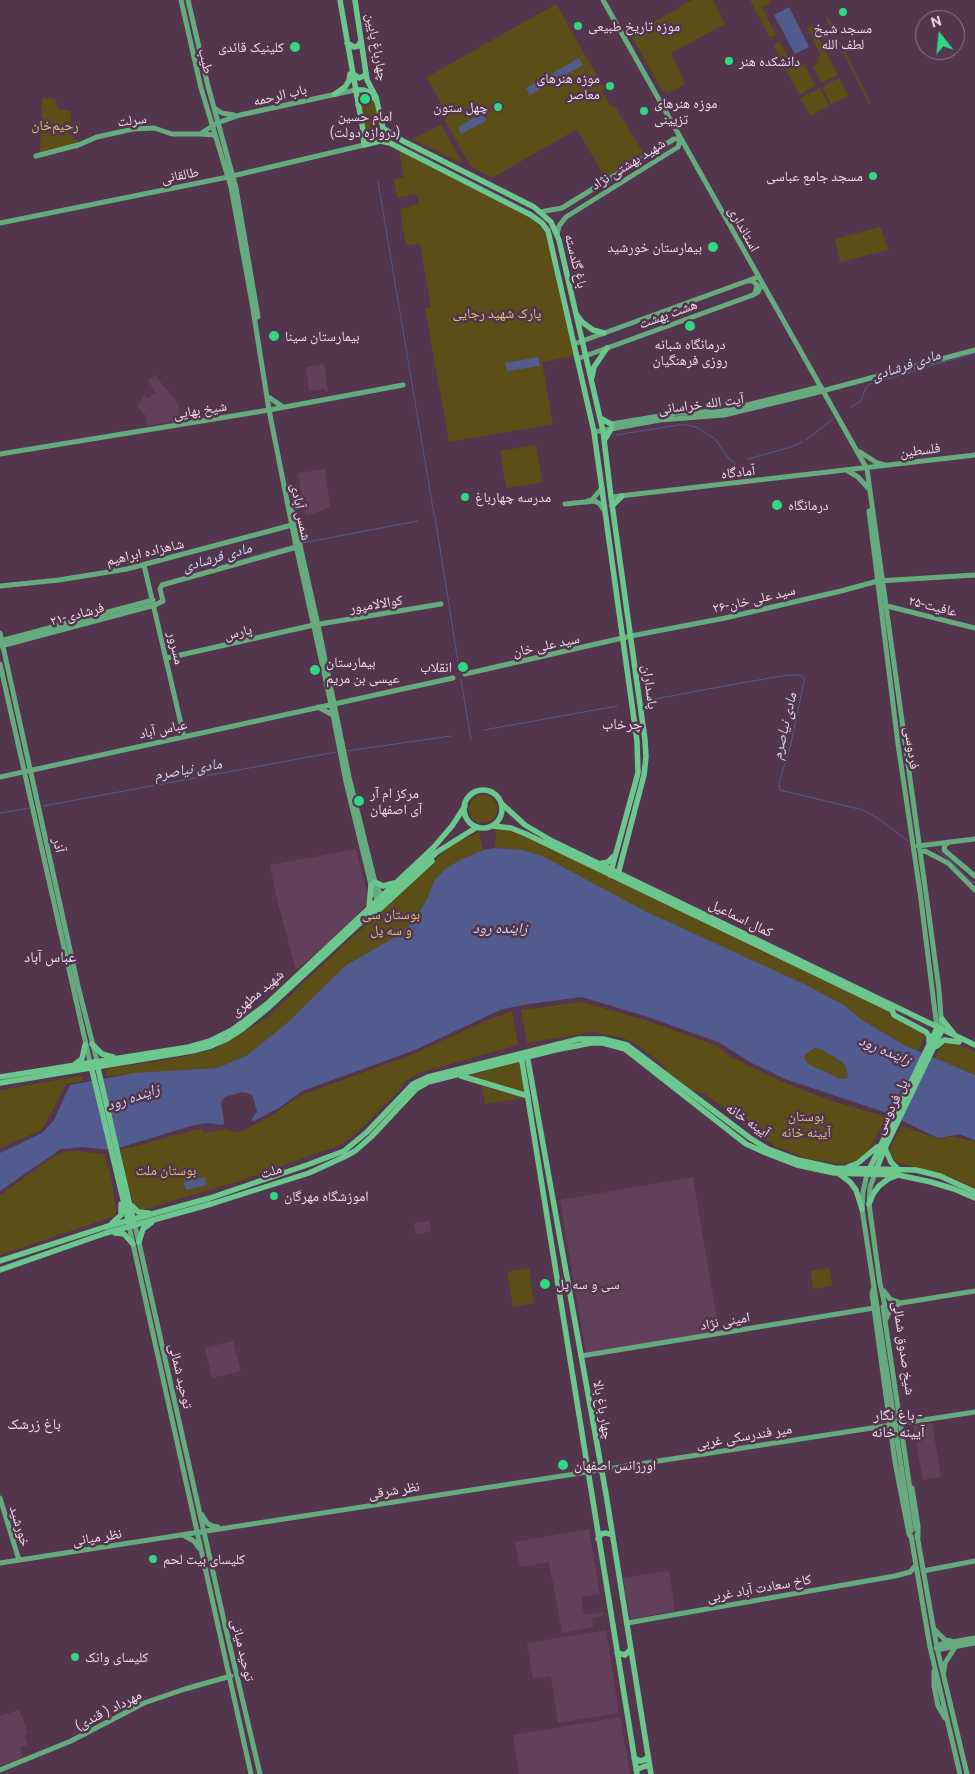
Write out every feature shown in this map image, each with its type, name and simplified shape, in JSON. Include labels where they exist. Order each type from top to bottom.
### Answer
[{"type":"main road","name":"طیب","points":[[181,0],[196,68],[212,126]]},
{"type":"main road","name":"طیب","points":[[188,0],[217,123]]},
{"type":"main road","name":"چهارباغ پایین","points":[[340,0],[364,145]]},
{"type":"main road","name":"چهارباغ پایین","points":[[355,0],[367,80],[377,100],[383,128]]},
{"type":"main road","name":"استانداری","points":[[603,0],[821,389],[858,450],[866,468]]},
{"type":"main road","points":[[347,43],[354,48],[361,41]]},
{"type":"main road","points":[[335,94],[345,87],[349,81],[351,71],[359,78],[366,73]]},
{"type":"main road","name":"باب الرحمه","points":[[200,134],[217,123],[240,115],[355,90]]},
{"type":"main road","points":[[355,90],[368,91],[377,100]]},
{"type":"main road","points":[[358,107],[360,100],[367,96],[377,100]]},
{"type":"main road","points":[[214,108],[222,113],[240,115]]},
{"type":"main road","name":"شمس آبادی","points":[[217,123],[230,176],[270,410],[292,525],[316,625]]},
{"type":"main road","name":"شمس آبادی","points":[[212,126],[236,188],[268,398]]},
{"type":"main road","name":"سرلت","points":[[36,156],[76,146],[97,137],[133,129],[154,128],[172,134],[214,135]]},
{"type":"main road","points":[[364,145],[380,141],[383,136],[383,128]]},
{"type":"main road","name":"باغ گلدسته","points":[[383,128],[420,150],[540,212],[551,222],[557,235],[603,431],[611,497]]},
{"type":"main road","points":[[363,134],[366,140],[371,143]]},
{"type":"main road","name":"شهید بهشتی نژاد","points":[[540,212],[562,208],[674,139],[681,140],[678,147],[566,216],[559,226],[557,235]]},
{"type":"main road","name":"باغ گلدسته","points":[[380,141],[390,143],[417,156],[532,215],[548,231],[594,432],[603,499]]},
{"type":"main road","name":"طالقانی","points":[[0,223],[250,172],[364,145]]},
{"type":"main road","points":[[417,156],[420,150]]},
{"type":"main road","points":[[236,188],[241,178],[250,172]]},
{"type":"main road","points":[[500,198],[503,192]]},
{"type":"main road","name":"هشت بهشت","points":[[574,344],[758,277]]},
{"type":"main road","points":[[747,281],[753,281],[757,285],[753,295]]},
{"type":"main road","points":[[753,295],[758,292],[762,284]]},
{"type":"main road","name":"هشت بهشت","points":[[577,358],[753,295]]},
{"type":"main road","points":[[575,313],[582,322],[593,330],[604,333]]},
{"type":"main road","points":[[591,379],[594,367],[607,348]]},
{"type":"main road","points":[[821,389],[975,350]]},
{"type":"main road","name":"شیخ بهایی","points":[[0,454],[270,410],[403,385]]},
{"type":"main road","name":"آیت الله خراسانی","points":[[594,432],[603,431],[613,426],[724,415],[821,389]]},
{"type":"main road","name":"آیت الله خراسانی","points":[[749,407],[821,389]]},
{"type":"main road","points":[[254,412],[268,398],[284,407]]},
{"type":"main road","name":"شمس آبادی","points":[[270,410],[355,810]]},
{"type":"main road","points":[[600,418],[613,426],[604,440]]},
{"type":"main road","points":[[858,450],[877,463],[888,466]]},
{"type":"main road","name":"فلسطین","points":[[866,468],[975,455]]},
{"type":"main road","name":"آمادگاه","points":[[611,497],[866,468]]},
{"type":"main road","name":"فردوسی","points":[[866,468],[880,580]]},
{"type":"main road","name":"فردوسی","points":[[866,468],[906,779],[917,846],[927,947],[939,1019]]},
{"type":"main road","points":[[848,470],[868,488]]},
{"type":"main road","points":[[588,501],[592,500],[602,488]]},
{"type":"main road","points":[[565,504],[595,501],[600,504],[605,513],[622,496]]},
{"type":"main road","points":[[603,499],[611,497]]},
{"type":"main road","name":"پاسداران","points":[[611,497],[630,625],[646,757],[644,775],[618,875]]},
{"type":"main road","name":"پاسداران","points":[[603,499],[638,756],[638,773],[611,872]]},
{"type":"main road","name":"شاهزاده ابراهیم","points":[[0,586],[59,580],[144,565],[292,525]]},
{"type":"main road","points":[[2,643],[163,601],[160,589],[162,585],[297,547]]},
{"type":"main road","name":"مسرور","points":[[144,565],[184,737]]},
{"type":"main road","name":"۲۶-سید علی خان","points":[[631,636],[724,618],[880,580],[975,575]]},
{"type":"main road","name":"کوالالامپور","points":[[316,625],[441,604]]},
{"type":"main road","name":"۲۵-عافیت","points":[[883,605],[975,628]]},
{"type":"main road","name":"پارس","points":[[167,658],[316,625]]},
{"type":"main road","points":[[621,628],[627,632],[630,625]]},
{"type":"main road","name":"آذر","points":[[0,633],[92,1044],[94,1064]]},
{"type":"main road","name":"سید علی خان","points":[[465,674],[631,636]]},
{"type":"main road","name":"آذر","points":[[0,664],[85,1045],[94,1064]]},
{"type":"main road","name":"عباس آباد","points":[[0,776],[453,678]]},
{"type":"main road","name":"شمس آبادی","points":[[333,704],[333,716],[340,757],[373,884],[380,900]]},
{"type":"main road","points":[[317,707],[333,716]]},
{"type":"main road","points":[[480,791],[488,791],[495,795],[501,804],[501,816],[493,826],[477,827],[466,818],[465,806],[470,796],[480,791]]},
{"type":"main road","name":"کمال اسماعیل","points":[[501,804],[525,825],[542,836],[611,872]]},
{"type":"main road","name":"شهید مطهری","points":[[0,1077],[67,1066],[107,1065],[192,1051],[212,1046],[227,1039],[262,1013],[351,931],[396,883],[433,848],[465,806]]},
{"type":"main road","points":[[33,813],[40,811]]},
{"type":"main road","name":"کمال اسماعیل","points":[[493,826],[518,830],[618,875],[939,1030]]},
{"type":"main road","name":"شهید مطهری","points":[[0,1083],[80,1070],[117,1058],[189,1047],[210,1041],[232,1030],[267,1004],[369,908],[437,852],[477,827]]},
{"type":"main road","points":[[917,846],[975,839]]},
{"type":"main road","points":[[949,842],[945,845],[944,850],[975,876]]},
{"type":"main road","points":[[351,931],[366,922],[447,846]]},
{"type":"main road","name":"فردوسی","points":[[917,846],[920,852],[933,947],[939,1030]]},
{"type":"main road","points":[[598,864],[608,862],[617,850],[625,849]]},
{"type":"main road","points":[[920,852],[925,851],[948,863],[975,890]]},
{"type":"main road","points":[[623,858],[626,879]]},
{"type":"main road","points":[[369,908],[373,884],[388,886],[396,883]]},
{"type":"main road","name":"کمال اسماعیل","points":[[767,947],[892,1010],[975,1047]]},
{"type":"main road","points":[[927,947],[933,947]]},
{"type":"main road","points":[[892,1010],[894,1015],[926,1032],[929,1036],[930,1049],[944,1040],[958,1039]]},
{"type":"main road","points":[[929,1024],[939,1019],[958,1039]]},
{"type":"main road","name":"پل فردوسی","points":[[868,1171],[883,1146],[939,1030]]},
{"type":"main road","name":"آیینه خانه","points":[[524,1055],[579,1038],[603,1039],[627,1046],[764,1147],[798,1160],[844,1168],[876,1172],[916,1170],[936,1175],[975,1192]]},
{"type":"main road","name":"آیینه خانه","points":[[524,1055],[535,1055],[572,1046],[602,1043],[625,1049],[746,1144],[797,1165],[838,1173],[868,1171]]},
{"type":"main road","points":[[92,1044],[102,1054],[117,1058]]},
{"type":"main road","points":[[67,1066],[82,1059],[85,1045]]},
{"type":"main road","name":"چهار باغ بالا","points":[[524,1055],[529,1064],[550,1189],[602,1469],[651,1774]]},
{"type":"main road","name":"چهار باغ بالا","points":[[524,1055],[542,1190],[637,1772]]},
{"type":"main road","name":"ملت","points":[[155,1216],[211,1204],[309,1173],[355,1151],[372,1137],[416,1089],[428,1082],[459,1075],[524,1055]]},
{"type":"main road","name":"ملت","points":[[0,1261],[155,1216],[344,1151],[367,1132],[413,1084],[428,1077],[524,1055]]},
{"type":"main road","points":[[529,1064],[535,1055]]},
{"type":"main road","points":[[94,1064],[100,1074],[121,1181],[128,1197],[138,1212],[155,1216],[144,1229],[136,1243],[124,1234],[106,1230]]},
{"type":"main road","points":[[94,1064],[93,1075],[131,1223]]},
{"type":"main road","points":[[100,1074],[102,1068],[107,1065]]},
{"type":"main road","points":[[80,1070],[90,1072],[93,1075]]},
{"type":"main road","points":[[459,1075],[528,1096]]},
{"type":"main road","points":[[844,1168],[858,1163],[883,1146],[898,1172],[880,1186],[873,1194],[869,1204]]},
{"type":"main road","name":"پل فردوسی","points":[[876,1172],[883,1146]]},
{"type":"main road","name":"شیخ صدوق شمالی","points":[[868,1171],[862,1192],[862,1209],[886,1319],[918,1522],[915,1538],[916,1565],[934,1663],[934,1686],[938,1706],[948,1723],[953,1747]]},
{"type":"main road","name":"شیخ صدوق شمالی","points":[[876,1172],[870,1187],[869,1204],[879,1285],[878,1307],[889,1416],[908,1534],[915,1538]]},
{"type":"main road","name":"آیینه خانه","points":[[898,1172],[975,1198]]},
{"type":"main road","points":[[838,1173],[850,1182],[856,1190],[862,1209]]},
{"type":"main road","points":[[934,1183],[936,1175]]},
{"type":"main road","points":[[542,1181],[545,1183],[550,1180]]},
{"type":"main road","points":[[106,1230],[121,1215],[122,1210],[118,1190],[121,1181]]},
{"type":"main road","points":[[542,1190],[550,1189]]},
{"type":"main road","points":[[128,1197],[131,1223]]},
{"type":"main road","name":"توحید شمالی","points":[[131,1223],[164,1369],[197,1533]]},
{"type":"main road","name":"ملت","points":[[0,1270],[106,1230]]},
{"type":"main road","points":[[879,1285],[890,1299],[901,1303]]},
{"type":"main road","points":[[886,1319],[891,1308],[901,1303],[975,1291]]},
{"type":"main road","name":"شیخ صدوق شمالی","points":[[878,1307],[913,1530],[967,1774]]},
{"type":"main road","name":"امینی نژاد","points":[[581,1356],[878,1307]]},
{"type":"main road","points":[[565,1333],[570,1328],[576,1330]]},
{"type":"main road","name":"توحید شمالی","points":[[164,1369],[204,1532]]},
{"type":"main road","points":[[573,1383],[578,1386],[586,1384]]},
{"type":"main road","name":"میر فندرسکی غربی","points":[[587,1471],[975,1412]]},
{"type":"main road","points":[[889,1416],[895,1418],[901,1414]]},
{"type":"main road","points":[[891,1434],[896,1428],[904,1432]]},
{"type":"main road","name":"نظر شرقی","points":[[197,1533],[587,1471]]},
{"type":"main road","name":"خورشید","points":[[0,1498],[18,1560]]},
{"type":"main road","points":[[200,1511],[207,1523],[223,1528]]},
{"type":"main road","name":"توحید میانی","points":[[204,1532],[260,1774]]},
{"type":"main road","name":"نظر میانی","points":[[0,1563],[197,1533]]},
{"type":"main road","name":"توحید میانی","points":[[197,1533],[251,1774]]},
{"type":"main road","points":[[598,1539],[601,1534],[606,1533],[612,1536]]},
{"type":"main road","points":[[182,1535],[194,1541],[201,1551]]},
{"type":"main road","points":[[923,1572],[975,1561]]},
{"type":"main road","points":[[895,1576],[910,1572],[916,1565]]},
{"type":"main road","points":[[895,1576],[898,1578],[911,1576],[918,1580]]},
{"type":"main road","name":"کاخ سعادت آباد غربی","points":[[627,1623],[895,1576]]},
{"type":"main road","points":[[934,1629],[945,1640],[955,1644],[975,1643]]},
{"type":"main road","points":[[931,1649],[940,1649],[975,1638]]},
{"type":"main road","points":[[944,1674],[945,1664],[955,1644]]},
{"type":"main road","points":[[617,1653],[625,1655],[631,1650]]},
{"type":"main road","name":"مهرداد ( قندی)","points":[[0,1770],[71,1741],[144,1703],[171,1693],[236,1675]]},
{"type":"main road","points":[[960,1745],[957,1744],[953,1747],[960,1774]]},
{"type":"main road","points":[[634,1758],[640,1761],[648,1757]]},
{"type":"main road","points":[[637,1772],[645,1766],[650,1767]]},
{"type":"shaded area","points":[[324,364],[328,392],[326,393],[325,389],[309,391],[306,367]]},
{"type":"shaded area","points":[[155,375],[178,404],[181,420],[147,426],[146,416],[137,406],[145,395],[148,398],[156,393],[148,381]]},
{"type":"shaded area","points":[[325,469],[330,507],[309,515],[305,514],[298,473]]},
{"type":"shaded area","points":[[356,849],[369,900],[345,930],[296,970],[277,900],[270,865]]},
{"type":"shaded area","points":[[693,1177],[719,1331],[586,1354],[560,1200]]},
{"type":"shaded area","points":[[429,1221],[431,1232],[416,1234],[414,1223]]},
{"type":"shaded area","points":[[233,1341],[241,1371],[212,1378],[205,1348]]},
{"type":"shaded area","points":[[932,1423],[941,1477],[923,1480],[913,1426]]},
{"type":"shaded area","points":[[589,1529],[600,1594],[581,1597],[584,1615],[603,1612],[604,1616],[592,1618],[593,1627],[562,1633],[549,1562],[520,1567],[515,1542]]},
{"type":"shaded area","points":[[669,1571],[675,1611],[630,1619],[623,1578]]},
{"type":"shaded area","points":[[606,1630],[619,1713],[558,1723],[551,1676],[533,1679],[527,1643]]},
{"type":"shaded area","points":[[19,1710],[28,1733],[25,1735],[28,1744],[20,1748],[22,1755],[19,1759],[0,1766],[0,1716]]},
{"type":"shaded area","points":[[620,1717],[630,1774],[519,1774],[513,1735]]},
{"type":"green space","points":[[692,0],[713,0],[725,24],[671,53],[685,84],[668,94],[666,91],[663,92],[631,35]]},
{"type":"green space","points":[[750,0],[771,0],[772,2],[762,7],[776,35],[770,38]]},
{"type":"green space","points":[[556,4],[604,88],[601,90],[611,106],[614,105],[644,154],[605,178],[577,129],[492,178],[470,166],[441,113],[445,111],[427,77]]},
{"type":"green space","points":[[828,17],[871,103],[869,104],[826,18]]},
{"type":"green space","points":[[812,25],[838,75],[821,83],[813,67],[819,63],[816,58],[821,55],[807,28]]},
{"type":"green space","points":[[780,42],[794,69],[804,64],[815,86],[799,95],[773,45]]},
{"type":"green space","points":[[839,78],[848,96],[831,105],[822,87]]},
{"type":"green space","points":[[820,88],[829,106],[810,116],[800,98]]},
{"type":"green space","name":"رحیم‌خان","points":[[42,98],[55,99],[58,109],[71,111],[69,134],[79,142],[40,153]]},
{"type":"green space","points":[[369,98],[374,101],[381,130],[379,137],[374,140],[366,137],[360,106],[362,101]]},
{"type":"green space","points":[[441,125],[463,164],[412,139]]},
{"type":"green space","name":"پارک شهید رجایی","points":[[399,151],[524,214],[538,224],[546,234],[575,356],[542,362],[553,424],[449,442],[425,308],[431,307],[420,244],[406,245],[400,209],[419,204],[416,194],[397,198],[394,179],[404,177]]},
{"type":"green space","points":[[880,227],[889,250],[840,262],[835,239]]},
{"type":"green space","points":[[536,445],[542,482],[506,488],[500,451]]},
{"type":"green space","points":[[483,795],[493,799],[497,809],[493,819],[483,823],[473,819],[469,809],[473,799]]},
{"type":"green space","points":[[496,828],[519,833],[891,1011],[922,1030],[923,1042],[918,1051],[904,1045],[862,1020],[844,1005],[647,912],[522,850],[495,848]]},
{"type":"green space","name":"بوستان سی و سه پل","points":[[479,832],[483,850],[445,869],[435,880],[426,901],[412,923],[402,933],[345,966],[287,1023],[246,1056],[217,1068],[106,1076],[106,1070],[110,1068],[161,1061],[213,1050],[265,1019],[446,850],[455,843]]},
{"type":"green space","name":"بوستان آیینه خانه","points":[[581,1002],[648,1021],[717,1046],[733,1058],[780,1081],[832,1101],[887,1117],[869,1150],[858,1160],[846,1164],[808,1159],[775,1146],[716,1102],[701,1092],[692,1090],[666,1071],[665,1067],[637,1044],[623,1038],[593,1032],[527,1043],[521,1010]]},
{"type":"green space","name":"بوستان ملت","points":[[512,1011],[518,1045],[425,1071],[412,1077],[402,1084],[403,1086],[365,1125],[343,1144],[237,1182],[145,1209],[135,1208],[120,1150],[195,1130],[202,1129],[204,1133],[226,1129],[234,1132],[242,1131],[268,1118],[299,1096],[408,1056]]},
{"type":"green space","points":[[944,1043],[957,1044],[975,1052],[975,1075],[935,1058]]},
{"type":"green space","points":[[814,1048],[820,1049],[841,1061],[846,1067],[848,1076],[845,1079],[838,1078],[807,1064],[804,1058]]},
{"type":"green space","points":[[520,1062],[526,1093],[466,1076]]},
{"type":"green space","points":[[79,1076],[83,1077],[82,1081],[66,1084],[42,1130],[0,1148],[0,1090]]},
{"type":"green space","points":[[482,1086],[524,1098],[485,1104]]},
{"type":"green space","points":[[902,1126],[939,1139],[953,1136],[975,1142],[975,1188],[948,1176],[897,1162],[890,1154],[890,1149]]},
{"type":"green space","name":"بوستان ملت","points":[[78,1151],[105,1154],[112,1181],[116,1210],[115,1216],[0,1255],[0,1195],[54,1156],[64,1152]]},
{"type":"green space","points":[[529,1268],[534,1303],[513,1307],[507,1272]]},
{"type":"green space","points":[[830,1268],[832,1286],[813,1289],[811,1271]]},
{"type":"water","points":[[789,7],[809,47],[795,54],[774,15]]},
{"type":"water","points":[[579,58],[583,65],[530,95],[526,88]]},
{"type":"water","points":[[483,113],[487,120],[461,134],[458,127]]},
{"type":"water","points":[[538,357],[540,366],[507,371],[505,363]]},
{"type":"water","name":"زاینده رود","points":[[495,848],[522,850],[542,856],[647,912],[804,984],[844,1005],[862,1020],[904,1045],[975,1075],[975,1140],[959,1134],[940,1138],[936,1137],[884,1112],[785,1079],[752,1063],[718,1042],[648,1017],[582,997],[500,1010],[415,1050],[302,1091],[279,1108],[254,1121],[251,1120],[257,1112],[253,1097],[251,1094],[242,1092],[225,1097],[221,1102],[223,1125],[208,1123],[194,1125],[112,1150],[83,1147],[61,1149],[0,1191],[0,1153],[42,1133],[54,1120],[70,1085],[134,1073],[217,1068],[246,1056],[287,1023],[345,966],[402,933],[412,923],[426,901],[435,880],[445,869],[483,850]],"holes":[[[814,1048],[820,1049],[841,1061],[846,1067],[848,1076],[845,1079],[838,1078],[808,1064],[804,1058],[806,1054]]]},
{"type":"water","points":[[205,1177],[207,1185],[186,1190],[183,1182]]},
{"type":"waterway","points":[[378,181],[434,515]]},
{"type":"waterway","name":"مادی فرشادی","points":[[851,407],[861,401],[866,387],[870,384],[975,353]]},
{"type":"waterway","name":"مادی فرشادی","points":[[806,440],[833,419]]},
{"type":"waterway","name":"مادی فرشادی","points":[[616,435],[678,425],[696,427],[715,439],[730,460],[735,463]]},
{"type":"waterway","name":"مادی فرشادی","points":[[748,459],[802,442]]},
{"type":"waterway","points":[[435,517],[460,674]]},
{"type":"waterway","name":"مادی فرشادی","points":[[302,543],[418,521]]},
{"type":"waterway","name":"مادی فرشادی","points":[[215,567],[293,545]]},
{"type":"waterway","name":"مادی نیاصرم","points":[[655,699],[788,675],[801,675],[804,681],[790,748],[779,782],[780,790],[863,810],[879,819],[908,841]]},
{"type":"waterway","points":[[461,679],[471,740]]},
{"type":"waterway","name":"مادی نیاصرم","points":[[484,730],[617,706]]},
{"type":"waterway","name":"مادی نیاصرم","points":[[347,751],[451,736]]},
{"type":"waterway","name":"مادی نیاصرم","points":[[43,806],[336,752]]},
{"type":"waterway","name":"مادی نیاصرم","points":[[0,813],[29,808]]},
{"type":"waterway","name":"مادی نیاصرم","points":[[936,849],[975,884]]},
{"type":"place","name":"مسجد شیخ لطف الله","points":[[843,12]]},
{"type":"place","name":"موزه تاریخ طبیعی","points":[[578,26]]},
{"type":"place","name":"کلینیک قائدی","points":[[295,47]]},
{"type":"place","name":"دانشکده هنر","points":[[729,61]]},
{"type":"place","name":"موزه هنرهای معاصر","points":[[610,86]]},
{"type":"place","name":"امام حسین (دروازه دولت)","points":[[365,99]]},
{"type":"place","name":"چهل ستون","points":[[498,107]]},
{"type":"place","name":"موزه هنرهای تزیینی","points":[[644,111]]},
{"type":"place","name":"مسجد جامع عباسی","points":[[873,176]]},
{"type":"place","name":"بیمارستان خورشید","points":[[713,247]]},
{"type":"place","name":"درمانگاه شبانه روزی فرهنگیان","points":[[690,326]]},
{"type":"place","name":"بیمارستان سینا","points":[[274,336]]},
{"type":"place","name":"مدرسه چهارباغ","points":[[465,497]]},
{"type":"place","name":"درمانگاه","points":[[777,505]]},
{"type":"place","name":"انقلاب","points":[[463,667]]},
{"type":"place","name":"بیمارستان عیسی بن مریم","points":[[315,670]]},
{"type":"place","name":"مرکز ام آر آی اصفهان","points":[[359,801]]},
{"type":"place","name":"اموزشگاه مهرگان","points":[[274,1196]]},
{"type":"place","name":"سی و سه پل","points":[[545,1284]]},
{"type":"place","name":"اورژانس اصفهان","points":[[563,1465]]},
{"type":"place","name":"کلیسای بیت لحم","points":[[153,1559]]},
{"type":"place","name":"کلیسای وانک","points":[[75,1657]]},
{"type":"district","name":"چرخاب","points":[[622,724]]},
{"type":"district","name":"عباس آباد","points":[[50,957]]},
{"type":"district","name":"باغ زرشک","points":[[34,1424]]},
{"type":"district","name":"باغ نگار - آیینه خانه","points":[[898,1424]]}]
